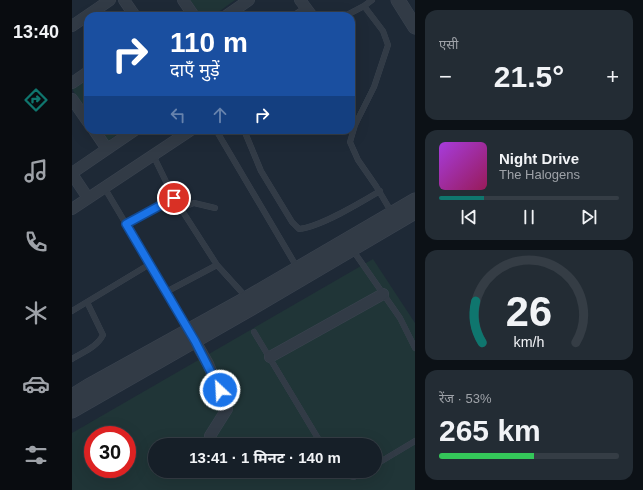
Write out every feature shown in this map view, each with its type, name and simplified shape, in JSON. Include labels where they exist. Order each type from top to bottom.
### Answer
[{"type":"street","points":[[92,12],[110,0]]},
{"type":"street","points":[[124,0],[132,12]]},
{"type":"street","points":[[183,0],[191,12]]},
{"type":"street","points":[[232,12],[249,0]]},
{"type":"street","points":[[300,0],[304,12]]},
{"type":"street","points":[[398,0],[415,27]]},
{"type":"street","points":[[72,26],[84,18]]},
{"type":"street","points":[[72,84],[84,75]]},
{"type":"street","points":[[72,100],[84,116]]},
{"type":"street","points":[[97,134],[107,149]]},
{"type":"street","points":[[88,198],[72,174],[129,134]]},
{"type":"street","points":[[72,209],[185,134]]},
{"type":"street","points":[[300,273],[352,249],[395,218],[415,200]]},
{"type":"street","points":[[72,396],[117,377],[250,303],[395,218],[415,212]]},
{"type":"street","points":[[270,357],[383,294]]},
{"type":"street","points":[[192,335],[214,377],[227,409],[210,436]]},
{"type":"street","points":[[72,411],[117,377]]},
{"type":"lane","points":[[353,12],[372,0]]},
{"type":"lane","points":[[355,125],[374,86],[388,44],[383,31],[364,6]]},
{"type":"lane","points":[[218,134],[300,273]]},
{"type":"lane","points":[[246,134],[261,171],[292,222],[299,229],[308,228],[354,206],[380,191]]},
{"type":"lane","points":[[352,134],[350,142],[358,160],[380,191],[395,218]]},
{"type":"lane","points":[[154,155],[174,198],[217,265],[250,303]]},
{"type":"lane","points":[[104,187],[192,335]]},
{"type":"lane","points":[[126,224],[174,198]]},
{"type":"lane","points":[[181,208],[194,203],[214,208]]},
{"type":"lane","points":[[352,249],[400,318],[415,348]]},
{"type":"lane","points":[[72,311],[150,264]]},
{"type":"lane","points":[[166,292],[217,265]]},
{"type":"lane","points":[[72,359],[95,345],[100,341],[103,335],[87,302]]},
{"type":"lane","points":[[254,332],[318,438]]},
{"type":"lane","points":[[382,461],[415,441]]},
{"type":"green space","points":[[190,0],[235,0],[218,12],[198,12]]},
{"type":"green space","points":[[84,80],[84,107],[72,89]]},
{"type":"green space","points":[[103,134],[118,134],[108,141]]},
{"type":"green space","points":[[373,259],[415,323],[415,490],[72,490],[72,433],[84,426],[84,478],[136,478],[136,426],[84,426]]},
{"type":"route","points":[[174,198],[126,224],[195,341],[220,390]]}]
